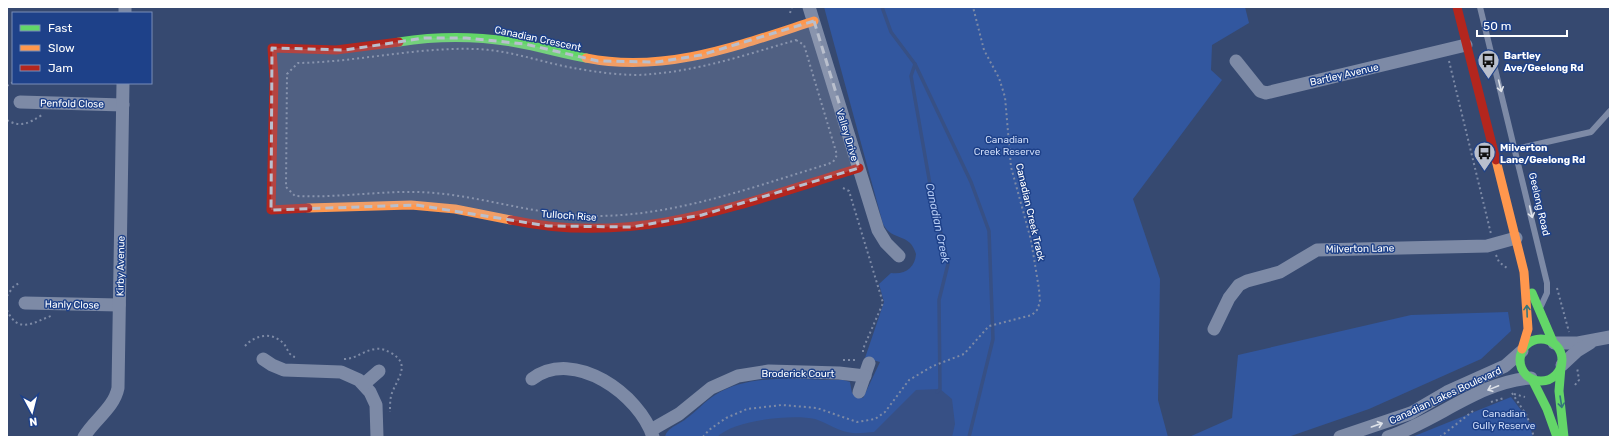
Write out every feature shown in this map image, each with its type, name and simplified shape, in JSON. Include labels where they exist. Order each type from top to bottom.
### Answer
[{"type":"street","name":"Valley Drive","points":[[809,7],[880,234],[899,256]]},
{"type":"street","points":[[1457,7],[1524,272],[1539,312],[1554,342],[1561,352],[1559,391],[1564,437]]},
{"type":"street","name":"Canadian Crescent","points":[[271,210],[274,79],[272,48],[318,51],[345,50],[413,40],[466,38],[525,44],[598,61],[621,63],[657,62],[712,52],[814,21]]},
{"type":"street","name":"Bartley Avenue","points":[[1236,61],[1260,91],[1266,93],[1466,45]]},
{"type":"street","name":"Kirby Avenue","points":[[84,437],[94,422],[112,402],[118,391],[123,84]]},
{"type":"street","name":"Penfold Close","points":[[20,102],[123,105]]},
{"type":"street","name":"Tulloch Rise","points":[[271,210],[416,205],[459,209],[537,224],[591,228],[632,227],[657,225],[702,216],[859,168]]},
{"type":"street","name":"Milverton Lane","points":[[1214,329],[1229,298],[1239,285],[1247,281],[1280,272],[1317,250],[1326,248],[1487,246],[1516,238]]},
{"type":"street","points":[[1524,272],[1528,329],[1520,359],[1521,366],[1531,379],[1547,409],[1557,437]]},
{"type":"street","name":"Hanly Close","points":[[25,303],[119,305]]},
{"type":"street","points":[[1522,350],[1528,343],[1537,339],[1572,344],[1610,337]]},
{"type":"street","points":[[1531,379],[1542,381],[1550,379],[1557,374],[1561,366],[1577,351],[1597,340]]},
{"type":"street","name":"Canadian Lakes Boulevard","points":[[1340,437],[1411,413],[1462,385],[1505,366],[1522,350]]},
{"type":"street","points":[[858,392],[865,376],[866,358]]},
{"type":"street","points":[[263,359],[275,367],[284,370],[345,373],[364,384],[376,405],[377,437]]},
{"type":"street","points":[[532,380],[543,373],[562,370],[578,371],[600,378],[612,385],[629,399],[641,413],[652,434]]},
{"type":"street","points":[[364,384],[379,371]]},
{"type":"street","name":"Broderick Court","points":[[652,434],[680,414],[711,388],[738,376],[769,371],[839,373],[865,376]]},
{"type":"street","name":"Canadian Lakes Boulevard","points":[[1388,437],[1416,426],[1475,395],[1509,381],[1531,379]]},
{"type":"lane","name":"Geelong Road","points":[[1480,7],[1516,149],[1547,283],[1547,293],[1539,312]]},
{"type":"lane","points":[[1516,149],[1590,132],[1610,111]]},
{"type":"path","name":"Canadian Creek Track","points":[[703,437],[709,430],[733,415],[747,409],[782,405],[817,408],[857,422],[874,419],[885,412],[909,380],[923,372],[964,354],[982,332],[996,323],[1032,315],[1040,302],[1039,288],[1031,240],[1011,167],[1005,97],[999,78],[984,50],[973,7]]},
{"type":"path","points":[[796,40],[804,44],[837,155],[833,162],[828,164],[710,200],[677,208],[631,214],[590,216],[540,212],[465,197],[420,192],[295,196],[286,187],[287,74],[298,63],[330,63],[418,50],[444,48],[478,49],[529,57],[573,68],[651,75],[706,66],[796,40]]},
{"type":"path","points":[[7,120],[17,124],[24,124],[42,115],[50,115]]},
{"type":"path","points":[[828,164],[836,188],[841,187],[849,191],[883,303],[863,349],[866,358]]},
{"type":"path","points":[[7,296],[13,287],[19,283]]},
{"type":"path","points":[[7,310],[14,321],[27,325],[56,316]]},
{"type":"path","points":[[1512,394],[1527,397]]},
{"type":"path","points":[[1484,405],[1505,397]]},
{"type":"path","points":[[1440,437],[1477,408]]},
{"type":"highlighted area","points":[[814,21],[859,168],[702,215],[632,227],[548,226],[416,205],[271,210],[272,48],[345,50],[424,38],[466,38],[525,44],[598,61],[657,62],[701,55]]},
{"type":"green space","name":"Canadian Creek Reserve","points":[[824,7],[1245,7],[1249,23],[1212,45],[1211,70],[1222,80],[1133,199],[1160,279],[1158,400],[1168,437],[665,437],[671,428],[684,420],[711,397],[729,388],[745,383],[778,379],[843,380],[850,382],[852,393],[863,398],[880,362],[865,358],[884,302],[879,284],[891,273],[901,273],[908,270],[914,263],[916,254],[910,243],[891,233],[883,224]]},
{"type":"green space","points":[[1508,312],[1511,331],[1481,359],[1369,409],[1288,437],[1189,437],[1232,418],[1238,355],[1411,315]]},
{"type":"green space","name":"Canadian Gully Reserve","points":[[1511,397],[1528,419],[1533,437],[1412,437]]},
{"type":"shaded area","points":[[940,389],[952,399],[955,424],[952,437],[717,437],[736,426],[764,420],[792,417],[815,419],[848,432],[874,432],[916,390]]},
{"type":"waterway","name":"Canadian Creek","points":[[882,7],[891,32],[915,64],[911,76],[931,190],[948,264],[939,300],[940,389],[937,392]]},
{"type":"waterway","points":[[915,64],[971,182],[989,231],[993,339],[969,437]]},
{"type":"traffic: fast","points":[[399,42],[443,38],[488,39],[526,45],[586,58]]},
{"type":"traffic: fast","points":[[1532,293],[1553,342]]},
{"type":"traffic: fast","points":[[1537,339],[1545,339],[1553,342],[1559,348],[1562,360],[1559,372],[1553,378],[1545,381],[1537,381],[1529,378],[1523,372],[1520,364],[1520,356],[1523,348],[1529,342],[1537,339]]},
{"type":"traffic: fast","points":[[1561,367],[1559,391],[1564,437]]},
{"type":"traffic: fast","points":[[1532,379],[1547,409],[1557,437]]},
{"type":"traffic: slow","points":[[586,58],[615,62],[673,60],[730,47],[814,21]]},
{"type":"traffic: slow","points":[[1496,160],[1524,272],[1528,329],[1522,349]]},
{"type":"traffic: slow","points":[[308,208],[411,205],[455,209],[511,220]]},
{"type":"traffic: jam","points":[[1457,7],[1496,160]]},
{"type":"traffic: jam","points":[[308,208],[271,210],[274,79],[272,48],[336,50],[399,42]]},
{"type":"traffic: jam","points":[[511,220],[558,227],[602,228],[646,225],[688,218],[731,207],[859,168]]},
{"type":"place","name":"Bartley Ave/Geelong Rd","points":[[1489,80]]},
{"type":"place","name":"Milverton Lane/Geelong Rd","points":[[1484,172]]}]
